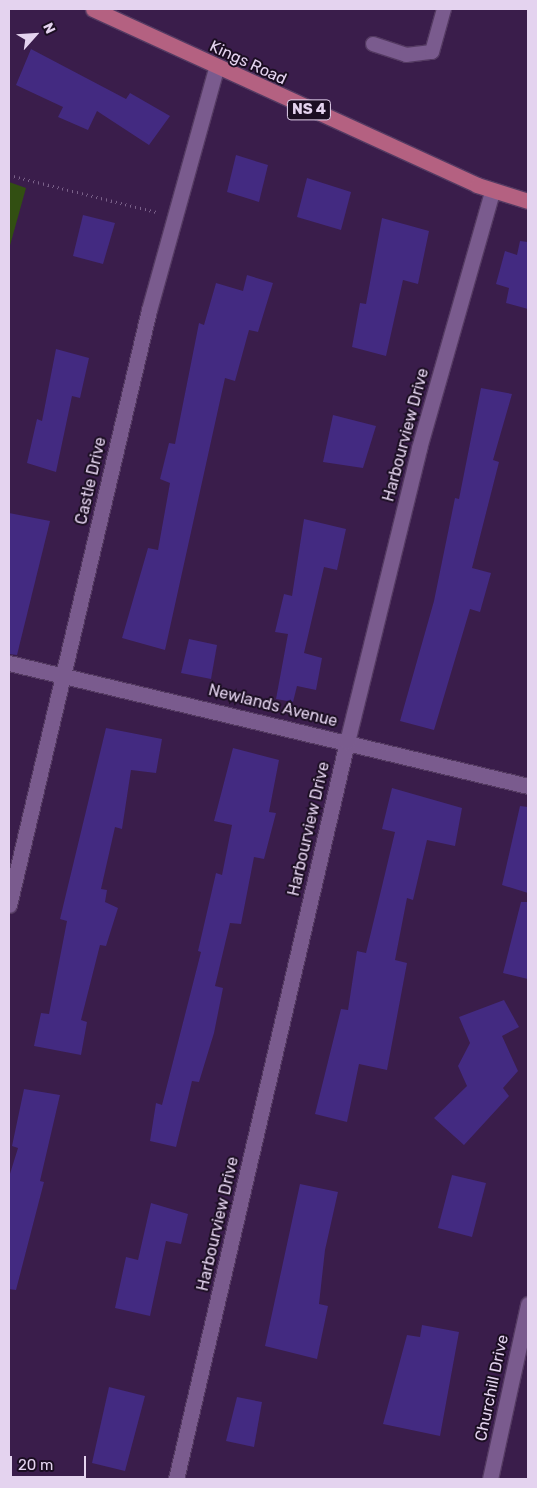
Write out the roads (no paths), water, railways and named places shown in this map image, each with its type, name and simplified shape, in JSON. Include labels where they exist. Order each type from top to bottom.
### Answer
[{"type":"main road","name":"Kings Road","points":[[93,9],[216,68],[492,191],[528,201]]},
{"type":"street","name":"Castle Drive","points":[[9,905],[149,310],[177,217],[216,68]]},
{"type":"street","name":"Harbourview Drive","points":[[176,1479],[347,742],[419,448],[492,191]]},
{"type":"street","name":"Newlands Avenue","points":[[9,663],[63,673],[528,786]]},
{"type":"street","name":"Churchill Drive","points":[[490,1479],[528,1304]]},
{"type":"lane","points":[[373,44],[406,56],[432,52],[444,9]]}]
